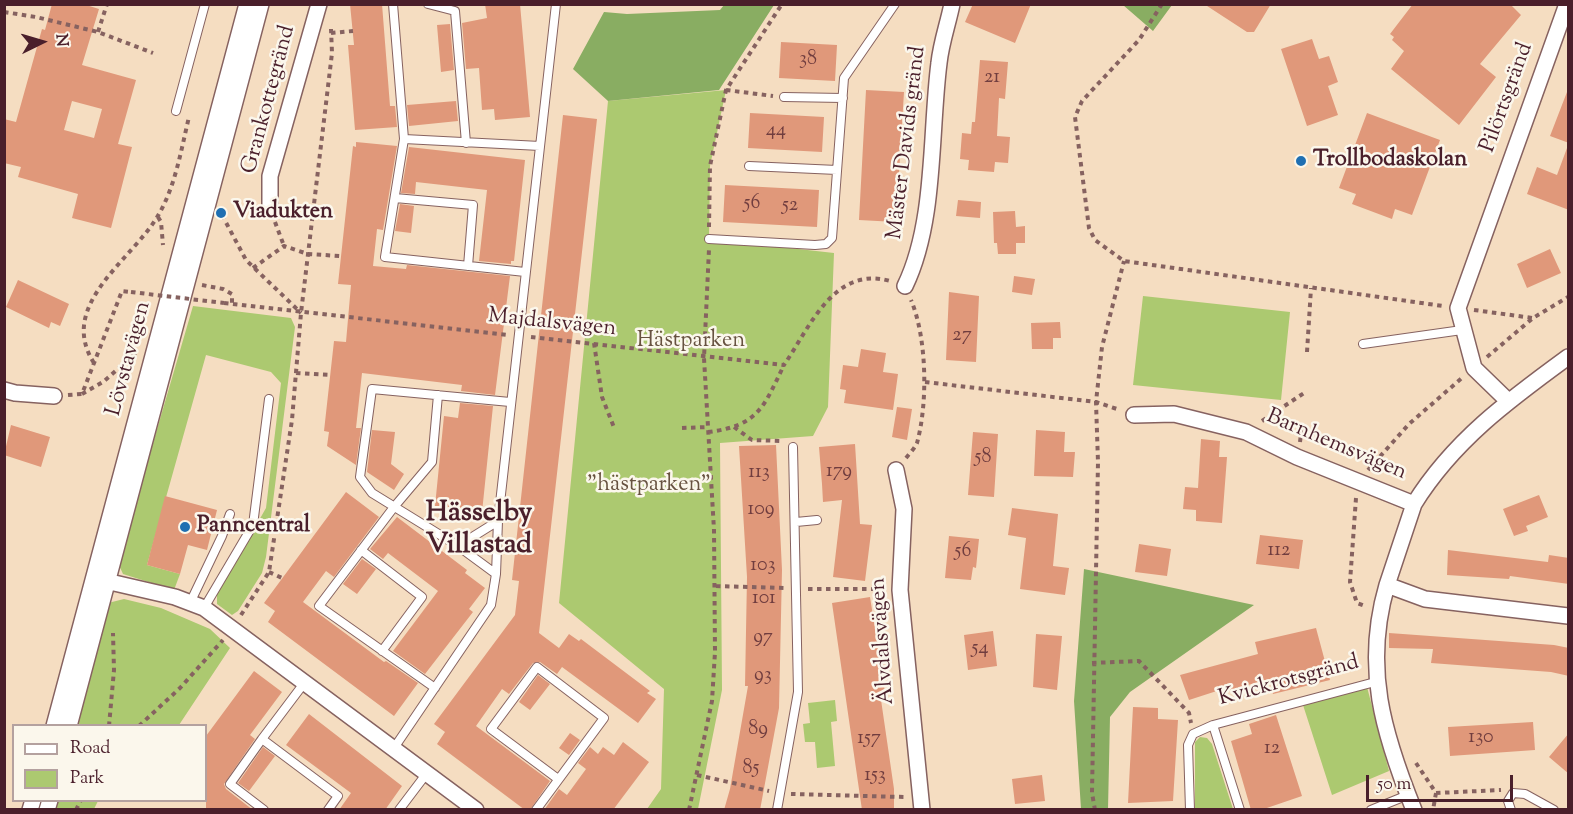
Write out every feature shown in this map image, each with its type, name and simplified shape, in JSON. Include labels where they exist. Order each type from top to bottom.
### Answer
[{"type":"street","name":"Lövstavägen","points":[[69,724],[100,580],[247,4]]},
{"type":"street","name":"Lövstavägen","points":[[55,724],[100,580],[261,4]]},
{"type":"street","name":"Grankottegränd","points":[[270,208],[270,176],[320,4]]},
{"type":"street","name":"Mäster Davids gränd","points":[[905,286],[913,268],[920,237],[932,155],[939,61],[952,4]]},
{"type":"street","name":"Pilörtsgränd","points":[[1458,308],[1567,4]]},
{"type":"street","points":[[1458,308],[1462,330],[1474,368],[1508,401]]},
{"type":"street","name":"Barnhemsvägen","points":[[1134,415],[1174,414],[1246,432],[1297,457],[1414,504],[1427,482],[1473,429],[1569,357]]},
{"type":"street","points":[[4,390],[54,396]]},
{"type":"street","name":"Älvdalsvägen","points":[[896,470],[904,509],[900,590],[922,804]]},
{"type":"street","name":"Kvickrotsgränd","points":[[1414,504],[1380,610],[1376,682],[1387,738],[1414,810]]},
{"type":"street","points":[[100,580],[197,606],[233,628],[476,810]]},
{"type":"street","points":[[1387,585],[1425,599],[1569,616]]},
{"type":"lane","points":[[176,111],[205,4]]},
{"type":"lane","points":[[393,4],[404,139],[386,257],[525,272]]},
{"type":"lane","points":[[428,4],[455,10],[466,143]]},
{"type":"lane","points":[[394,748],[492,605],[510,402],[556,4]]},
{"type":"lane","name":"Mäster Davids gränd","points":[[709,239],[815,245],[826,244],[832,238],[844,78],[896,4]]},
{"type":"lane","points":[[784,97],[843,98]]},
{"type":"lane","points":[[404,139],[540,146]]},
{"type":"lane","points":[[749,166],[837,170]]},
{"type":"lane","points":[[395,198],[473,205],[468,266]]},
{"type":"lane","points":[[1363,344],[1462,330]]},
{"type":"lane","points":[[496,574],[458,546],[372,493],[360,477],[372,389],[510,402]]},
{"type":"lane","points":[[435,688],[319,606],[394,507],[432,462],[438,395]]},
{"type":"lane","points":[[197,606],[253,525],[269,399]]},
{"type":"lane","points":[[777,810],[798,692],[793,449]]},
{"type":"lane","points":[[197,606],[230,514]]},
{"type":"lane","points":[[796,522],[817,520]]},
{"type":"lane","points":[[458,546],[498,521]]},
{"type":"lane","points":[[361,550],[422,597],[382,651]]},
{"type":"lane","points":[[536,810],[604,718],[537,667],[491,729],[558,779]]},
{"type":"lane","points":[[264,810],[230,784],[305,682]]},
{"type":"lane","name":"Kvickrotsgränd","points":[[1193,734],[1214,725],[1376,682]]},
{"type":"lane","name":"Kvickrotsgränd","points":[[1214,725],[1240,810]]},
{"type":"lane","points":[[1190,810],[1188,745],[1193,734]]},
{"type":"lane","points":[[262,739],[338,796],[328,810]]},
{"type":"lane","points":[[399,810],[427,773]]},
{"type":"lane","points":[[1511,810],[1508,801],[1512,793],[1525,794],[1554,810]]},
{"type":"lane","points":[[1371,810],[1408,795]]},
{"type":"path","points":[[98,32],[107,4]]},
{"type":"path","points":[[689,810],[712,701],[715,652],[716,586],[704,358],[710,166],[726,90],[782,4]]},
{"type":"path","points":[[1162,4],[1139,40],[1082,101],[1075,117],[1089,228],[1095,240],[1124,261],[1533,318]]},
{"type":"path","points":[[4,12],[98,32],[153,53]]},
{"type":"path","points":[[141,724],[180,688],[233,628],[269,572],[292,420],[301,313],[332,53],[331,24]]},
{"type":"path","points":[[331,33],[353,32]]},
{"type":"path","points":[[726,90],[784,97]]},
{"type":"path","points":[[82,394],[94,363],[83,339],[92,297],[158,217],[170,194],[189,115]]},
{"type":"path","points":[[270,208],[284,246]]},
{"type":"path","points":[[218,223],[221,213],[246,261],[301,313]]},
{"type":"path","points":[[158,217],[162,222],[164,250]]},
{"type":"path","points":[[284,246],[308,254],[340,256]]},
{"type":"path","points":[[253,268],[284,246]]},
{"type":"path","points":[[1095,810],[1092,793],[1092,663],[1098,462],[1096,402],[1102,347],[1124,261]]},
{"type":"path","points":[[202,274],[199,284],[224,289],[232,294],[232,304]]},
{"type":"path","points":[[682,428],[734,427],[762,411],[784,365],[831,295],[852,281],[873,276],[905,286],[916,312],[925,382],[916,445],[896,470]]},
{"type":"path","points":[[1307,352],[1311,288]]},
{"type":"path","name":"Majdalsvägen","points":[[94,363],[122,291],[301,313],[784,365]]},
{"type":"path","points":[[156,304],[159,293]]},
{"type":"path","points":[[1380,610],[1357,603],[1350,582],[1358,480],[1409,424],[1533,318],[1569,297]]},
{"type":"path","points":[[594,343],[602,397],[615,430]]},
{"type":"path","points":[[54,396],[82,394],[103,382],[142,347]]},
{"type":"path","points":[[296,373],[330,375]]},
{"type":"path","points":[[925,382],[1096,402],[1134,415]]},
{"type":"path","points":[[1246,432],[1304,393]]},
{"type":"path","points":[[734,427],[752,440],[792,441],[793,449]]},
{"type":"path","points":[[269,572],[282,578]]},
{"type":"path","points":[[109,724],[115,623]]},
{"type":"path","points":[[1092,663],[1138,662],[1189,713],[1193,734]]},
{"type":"path","points":[[697,775],[781,794],[922,804]]},
{"type":"path","points":[[1436,793],[1501,790],[1512,793]]},
{"type":"green space","points":[[1123,4],[1172,5],[1153,31]]},
{"type":"green space","points":[[724,5],[774,5],[719,90],[608,101],[573,69],[604,12],[627,14],[720,10]]},
{"type":"green space","name":"Hästparken","points":[[726,90],[710,166],[709,239],[834,253],[828,407],[813,436],[720,443],[722,690],[698,809],[647,809],[661,789],[664,689],[559,603],[608,101]]},
{"type":"green space","points":[[1143,296],[1290,312],[1281,400],[1133,385]]},
{"type":"green space","points":[[193,306],[291,318],[295,327],[266,557],[262,573],[238,611],[232,615],[217,604],[217,594],[266,508],[281,383],[271,372],[206,355],[147,565],[180,574],[174,590],[123,574],[118,563]]},
{"type":"green space","points":[[1084,569],[1254,605],[1130,692],[1110,717],[1108,809],[1081,809],[1074,701]]},
{"type":"green space","points":[[124,599],[161,608],[210,629],[230,648],[180,724],[75,724],[108,603]]},
{"type":"green space","points":[[1367,687],[1389,771],[1332,795],[1303,705]]},
{"type":"green space","points":[[835,700],[837,721],[831,722],[835,766],[817,768],[815,742],[805,742],[803,724],[810,723],[808,703]]},
{"type":"green space","points":[[1200,737],[1207,738],[1212,744],[1233,809],[1195,809],[1195,742]]},
{"type":"green space","points":[[55,802],[98,802],[94,809],[53,810]]},
{"type":"building","points":[[52,4],[83,4],[99,9],[82,65],[136,80],[118,144],[132,147],[111,228],[72,218],[78,194],[18,177],[21,167],[4,163],[4,119],[16,122],[42,29],[45,30]],"holes":[[[72,101],[102,109],[94,138],[64,130]]]},
{"type":"building","points":[[350,4],[382,4],[390,106],[395,106],[397,127],[355,130],[348,45],[354,45]]},
{"type":"building","points":[[485,4],[520,4],[530,117],[495,120],[494,109],[482,110],[479,68],[466,69],[462,23],[487,18]]},
{"type":"building","points":[[973,4],[1031,4],[1015,43],[965,22]]},
{"type":"building","points":[[1204,4],[1271,4],[1254,32],[1247,32]]},
{"type":"building","points":[[1413,4],[1510,4],[1521,15],[1480,64],[1496,77],[1459,125],[1391,69],[1404,51],[1392,40],[1394,37],[1390,34]]},
{"type":"building","points":[[450,24],[454,70],[441,72],[437,25]]},
{"type":"building","points":[[1312,39],[1319,59],[1329,56],[1338,82],[1328,86],[1338,115],[1307,126],[1281,49]]},
{"type":"building","points":[[781,42],[837,45],[835,81],[779,78]]},
{"type":"building","points":[[980,60],[1008,62],[1005,99],[999,98],[997,136],[1010,137],[1008,163],[995,162],[994,172],[968,170],[969,160],[960,159],[962,133],[971,134],[972,122],[975,122]]},
{"type":"building","points":[[866,90],[904,92],[896,222],[859,220]]},
{"type":"building","points":[[1567,92],[1569,92],[1569,143],[1550,136]]},
{"type":"building","points":[[456,101],[458,121],[409,126],[407,105]]},
{"type":"building","points":[[750,113],[824,117],[822,152],[748,148]]},
{"type":"building","points":[[1367,113],[1440,140],[1412,215],[1395,209],[1392,219],[1352,204],[1356,194],[1339,188]]},
{"type":"building","points":[[563,115],[597,119],[539,633],[559,648],[569,634],[579,641],[581,639],[650,691],[647,693],[656,699],[638,723],[562,667],[557,674],[540,662],[533,663],[509,694],[502,689],[476,726],[550,781],[530,810],[525,810],[437,744],[445,732],[434,724],[515,615],[519,581],[512,580]]},
{"type":"building","points":[[356,142],[397,146],[383,230],[377,229],[373,266],[406,269],[407,265],[510,276],[495,395],[461,391],[462,385],[362,373],[356,428],[361,428],[356,465],[327,446],[329,432],[324,431],[334,341],[346,342],[351,285],[338,284],[353,146],[356,147]]},
{"type":"building","points":[[409,147],[525,160],[514,261],[511,261],[511,264],[479,261],[487,190],[416,182],[415,194],[401,193]]},
{"type":"building","points":[[1567,148],[1569,148],[1569,210],[1527,194],[1537,167],[1557,175]]},
{"type":"building","points":[[725,185],[819,190],[817,227],[723,222]]},
{"type":"building","points":[[958,200],[981,202],[980,218],[956,216]]},
{"type":"building","points":[[400,204],[414,206],[411,233],[395,231]]},
{"type":"building","points":[[1015,211],[1016,227],[1025,226],[1025,243],[1016,243],[1016,254],[998,254],[997,243],[994,243],[993,212]]},
{"type":"building","points":[[1550,249],[1561,273],[1527,288],[1517,264]]},
{"type":"building","points":[[1014,276],[1035,279],[1032,295],[1012,292]]},
{"type":"building","points":[[18,280],[69,304],[60,326],[51,322],[49,328],[6,307]]},
{"type":"building","points":[[949,292],[979,296],[976,362],[946,360]]},
{"type":"building","points":[[1060,322],[1061,338],[1053,338],[1053,349],[1032,349],[1031,323]]},
{"type":"building","points":[[861,349],[886,353],[883,372],[898,374],[893,410],[844,403],[846,390],[840,389],[843,365],[858,367]]},
{"type":"building","points":[[460,403],[493,406],[481,522],[448,518],[450,507],[435,506],[444,416],[458,418]]},
{"type":"building","points":[[897,407],[912,409],[907,440],[892,437]]},
{"type":"building","points":[[11,425],[50,437],[41,467],[4,455]]},
{"type":"building","points":[[372,430],[395,432],[391,464],[404,474],[394,490],[367,472]]},
{"type":"building","points":[[1036,430],[1065,432],[1064,452],[1075,452],[1073,477],[1034,476]]},
{"type":"building","points":[[973,432],[998,434],[994,497],[968,495]]},
{"type":"building","points":[[1201,439],[1220,441],[1219,457],[1227,457],[1222,523],[1196,521],[1196,510],[1183,509],[1185,487],[1198,488]]},
{"type":"building","points":[[855,444],[860,524],[872,525],[865,581],[833,577],[842,500],[823,502],[819,447]]},
{"type":"building","points":[[776,445],[782,570],[779,708],[760,810],[724,810],[730,789],[748,686],[745,686],[747,577],[739,446]]},
{"type":"building","points":[[346,492],[379,517],[334,577],[326,571],[303,602],[384,662],[386,661],[418,683],[394,716],[268,622],[275,611],[264,603]]},
{"type":"building","points":[[1539,495],[1548,517],[1526,526],[1528,531],[1514,536],[1503,509]]},
{"type":"building","name":"Panncentral","points":[[165,496],[217,510],[207,550],[188,545],[180,574],[147,565]]},
{"type":"building","points":[[1012,508],[1058,514],[1053,566],[1069,568],[1065,595],[1020,589],[1026,538],[1008,535]]},
{"type":"building","points":[[397,517],[467,570],[465,573],[485,588],[469,609],[473,612],[425,674],[393,651],[438,591],[388,553],[383,559],[370,549]]},
{"type":"building","points":[[1260,535],[1303,540],[1299,569],[1256,564]]},
{"type":"building","points":[[949,536],[979,539],[976,568],[973,567],[971,580],[945,578]]},
{"type":"building","points":[[1139,544],[1171,549],[1167,576],[1135,572]]},
{"type":"building","points":[[1448,550],[1548,562],[1549,555],[1569,558],[1569,584],[1510,576],[1509,579],[1447,575]]},
{"type":"building","points":[[362,559],[376,569],[357,594],[343,584]]},
{"type":"building","points":[[870,597],[885,692],[880,693],[894,789],[894,810],[862,810],[832,603]]},
{"type":"building","points":[[1316,628],[1330,680],[1273,694],[1269,679],[1227,691],[1226,688],[1189,700],[1180,675],[1258,654],[1255,642]]},
{"type":"building","points":[[993,631],[997,666],[968,670],[964,635]]},
{"type":"building","points":[[1389,633],[1569,648],[1569,676],[1551,672],[1431,663],[1433,649],[1389,648]]},
{"type":"building","points":[[1036,634],[1062,636],[1057,690],[1033,687]]},
{"type":"building","points":[[254,671],[282,692],[250,735],[255,739],[224,784],[226,789],[253,810],[206,810],[207,735]]},
{"type":"building","points":[[538,675],[550,684],[530,710],[519,702]]},
{"type":"building","points":[[1133,707],[1158,708],[1158,719],[1178,720],[1173,801],[1128,803]]},
{"type":"building","points":[[309,714],[402,786],[385,810],[339,810],[351,793],[286,745]]},
{"type":"building","points":[[1276,715],[1302,796],[1261,810],[1251,810],[1231,741],[1252,734],[1249,724]]},
{"type":"building","points":[[1533,722],[1535,750],[1450,756],[1448,727]]},
{"type":"building","points":[[570,733],[580,740],[569,755],[559,748]]},
{"type":"building","points":[[1569,733],[1569,774],[1549,757]]},
{"type":"building","points":[[623,742],[649,762],[613,810],[544,810],[559,789],[567,795],[586,769],[578,763],[590,747],[598,754],[603,747],[614,755]]},
{"type":"building","points":[[263,747],[275,756],[249,791],[238,783]]},
{"type":"building","points":[[1042,775],[1045,801],[1015,804],[1012,779]]},
{"type":"place","name":"Trollbodaskolan","points":[[1301,161]]},
{"type":"place","name":"Viadukten","points":[[221,213]]},
{"type":"place","name":"Panncentral","points":[[185,527]]},
{"type":"district","name":"Hässelby Villastad","points":[[479,531]]},
{"type":"park label","name":"\"hästparken\"","points":[[649,486]]}]
